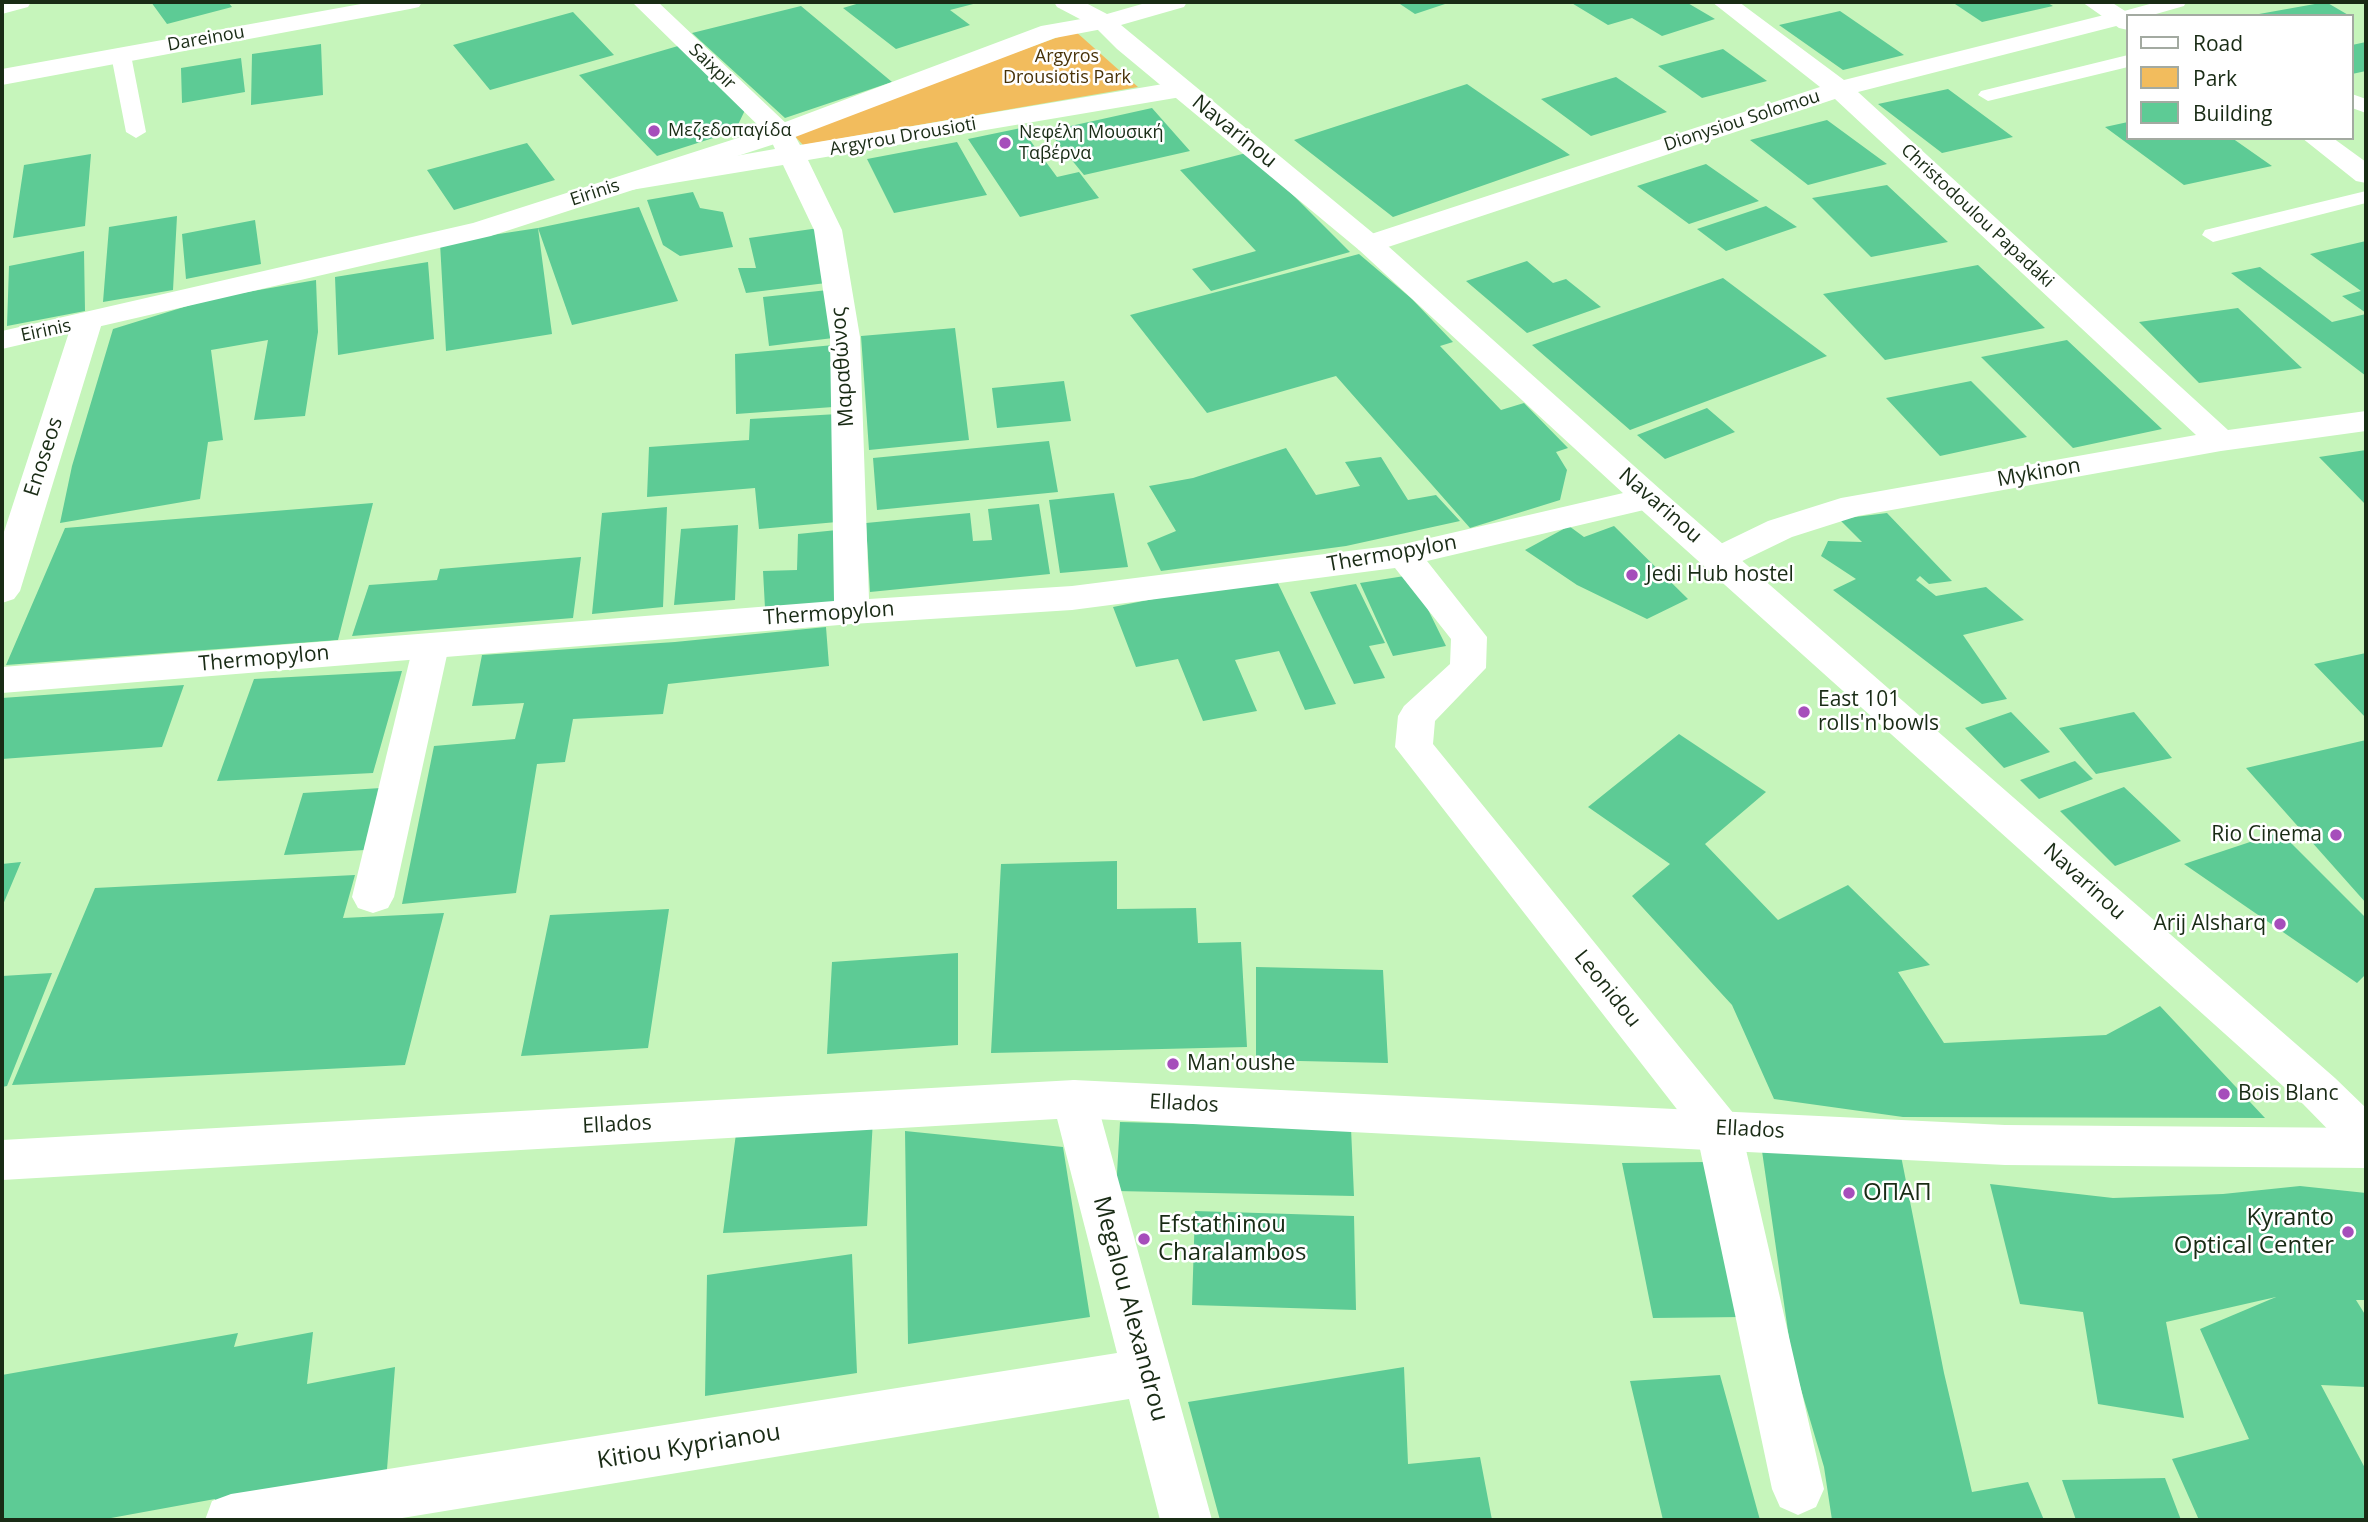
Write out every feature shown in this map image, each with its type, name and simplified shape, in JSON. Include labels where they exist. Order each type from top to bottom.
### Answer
[{"type":"street","points":[[2,6],[19,2]]},
{"type":"street","name":"Dareinou","points":[[2,77],[410,2]]},
{"type":"street","name":"Saixpir","points":[[644,2],[787,145]]},
{"type":"street","name":"Navarinou","points":[[1066,2],[1104,22],[1369,244],[1649,498],[1720,558],[2319,1091],[2366,1138]]},
{"type":"street","points":[[787,145],[1050,31],[1104,22],[1175,2]]},
{"type":"street","name":"Christodoulou Papadaki","points":[[1724,2],[1839,89],[2221,441]]},
{"type":"street","points":[[2094,2],[2124,20]]},
{"type":"street","name":"Dionysiou Solomou","points":[[1369,244],[1839,89],[2124,20]]},
{"type":"street","name":"Argyrou Drousioti","points":[[625,183],[787,145],[1181,89]]},
{"type":"street","points":[[2318,140],[2366,175]]},
{"type":"street","name":"Μαραθώνος","points":[[787,145],[828,230],[845,337],[852,612]]},
{"type":"street","name":"Eirinis","points":[[2,341],[481,230],[625,183]]},
{"type":"street","name":"Enoseos","points":[[2,592],[87,323]]},
{"type":"street","name":"Mykinon","points":[[1720,558],[1780,529],[1853,506],[2221,441],[2366,421]]},
{"type":"street","name":"Thermopylon","points":[[2,680],[852,612],[1072,598],[1404,555],[1649,498]]},
{"type":"street","name":"Leonidou","points":[[1404,555],[1469,637],[1468,668],[1417,716],[1414,747],[1718,1128],[1798,1489]]},
{"type":"street","points":[[373,897],[431,646]]},
{"type":"street","name":"Ellados","points":[[2,1160],[1074,1099],[1718,1128],[2005,1145],[2366,1148]]},
{"type":"street","name":"Megalou Alexandrou","points":[[1074,1099],[1186,1520]]},
{"type":"street","name":"Kitiou Kyprianou","points":[[231,1520],[1147,1372]]},
{"type":"lane","points":[[2141,14],[2176,2]]},
{"type":"lane","points":[[121,55],[136,132]]},
{"type":"lane","points":[[1989,95],[2126,61]]},
{"type":"lane","points":[[2213,234],[2366,197]]},
{"type":"green space","name":"Argyros Drousiotis Park","points":[[1075,31],[1138,87],[803,145],[792,133]]},
{"type":"building","points":[[151,2],[228,2],[232,7],[167,24]]},
{"type":"building","points":[[863,2],[977,3],[950,10],[970,25],[896,49],[843,8]]},
{"type":"building","points":[[1397,2],[1451,2],[1415,14]]},
{"type":"building","points":[[1570,2],[1686,2],[1715,19],[1662,36],[1632,18],[1608,25]]},
{"type":"building","points":[[1952,2],[2046,2],[2053,6],[1982,22]]},
{"type":"building","points":[[2326,2],[2347,14],[2259,14]]},
{"type":"building","points":[[801,6],[892,82],[785,118],[692,33]]},
{"type":"building","points":[[1840,11],[1904,55],[1843,70],[1779,25]]},
{"type":"building","points":[[573,12],[614,55],[490,90],[453,45]]},
{"type":"building","points":[[2366,42],[2366,71],[2354,74],[2354,45]]},
{"type":"building","points":[[321,44],[323,95],[251,105],[252,54]]},
{"type":"building","points":[[678,46],[746,108],[735,131],[657,156],[579,75]]},
{"type":"building","points":[[1723,49],[1767,81],[1702,98],[1658,66]]},
{"type":"building","points":[[241,58],[245,92],[182,103],[181,68]]},
{"type":"building","points":[[1616,77],[1667,112],[1591,136],[1541,99]]},
{"type":"building","points":[[1467,84],[1570,155],[1393,217],[1294,140]]},
{"type":"building","points":[[1948,89],[2013,137],[1942,153],[1878,104]]},
{"type":"building","points":[[1152,108],[1190,151],[1084,175],[1048,131]]},
{"type":"building","points":[[1827,120],[1887,164],[1808,185],[1750,140]]},
{"type":"building","points":[[2126,122],[2126,140],[2235,140],[2272,166],[2184,185],[2105,127]]},
{"type":"building","points":[[1021,128],[1057,177],[1079,172],[1099,198],[1020,217],[968,139]]},
{"type":"building","points":[[957,142],[987,195],[894,213],[867,159]]},
{"type":"building","points":[[527,143],[555,180],[454,210],[427,170]]},
{"type":"building","points":[[1250,152],[1350,252],[1211,291],[1192,269],[1256,251],[1180,170]]},
{"type":"building","points":[[91,154],[85,226],[13,238],[24,165]]},
{"type":"building","points":[[1706,164],[1759,201],[1689,224],[1637,186]]},
{"type":"building","points":[[1887,185],[1948,242],[1871,257],[1812,198]]},
{"type":"building","points":[[693,192],[700,208],[723,212],[733,247],[680,256],[663,245],[647,200]]},
{"type":"building","points":[[1766,206],[1797,227],[1726,251],[1697,229]]},
{"type":"building","points":[[639,207],[678,301],[572,325],[538,228]]},
{"type":"building","points":[[177,216],[173,290],[103,302],[109,227]]},
{"type":"building","points":[[255,220],[261,264],[186,279],[182,234]]},
{"type":"building","points":[[538,228],[552,334],[446,351],[440,243]]},
{"type":"building","points":[[819,228],[826,283],[746,293],[738,268],[756,268],[749,238]]},
{"type":"building","points":[[2366,241],[2366,313],[2342,296],[2361,291],[2310,254]]},
{"type":"building","points":[[84,251],[85,311],[7,326],[9,266]]},
{"type":"building","points":[[1359,254],[1412,299],[1453,342],[1440,346],[1501,410],[1524,403],[1568,448],[1556,452],[1567,470],[1560,500],[1470,528],[1336,376],[1207,413],[1130,315]]},
{"type":"building","points":[[1527,261],[1553,283],[1566,279],[1601,307],[1527,333],[1466,281]]},
{"type":"building","points":[[428,262],[434,339],[338,355],[335,277]]},
{"type":"building","points":[[1978,265],[2045,328],[1885,360],[1823,294]]},
{"type":"building","points":[[2260,267],[2332,322],[2366,314],[2366,376],[2231,273]]},
{"type":"building","points":[[1723,278],[1827,356],[1630,430],[1532,345]]},
{"type":"building","points":[[316,280],[318,332],[305,416],[254,420],[268,340],[211,350],[223,440],[208,442],[200,499],[60,523],[72,466],[113,329],[213,298]]},
{"type":"building","points":[[828,290],[833,338],[769,346],[763,297]]},
{"type":"building","points":[[2238,308],[2302,368],[2199,383],[2139,322]]},
{"type":"building","points":[[955,328],[969,440],[869,450],[861,336]]},
{"type":"building","points":[[2067,340],[2162,429],[2073,448],[1981,357]]},
{"type":"building","points":[[834,345],[833,407],[736,414],[735,354]]},
{"type":"building","points":[[1064,381],[1071,421],[997,428],[992,388]]},
{"type":"building","points":[[1971,381],[2027,437],[1940,456],[1886,398]]},
{"type":"building","points":[[1707,408],[1735,432],[1665,459],[1637,435]]},
{"type":"building","points":[[838,414],[837,522],[759,529],[755,488],[647,497],[649,447],[749,440],[750,419]]},
{"type":"building","points":[[1049,441],[1058,492],[877,510],[873,458]]},
{"type":"building","points":[[1286,448],[1316,495],[1360,486],[1345,462],[1381,457],[1408,500],[1436,495],[1460,521],[1346,546],[1161,571],[1147,543],[1176,531],[1149,486],[1193,478]]},
{"type":"building","points":[[2366,450],[2366,505],[2319,457]]},
{"type":"building","points":[[1114,493],[1128,567],[1060,573],[1049,500]]},
{"type":"building","points":[[373,503],[338,640],[6,665],[65,528]]},
{"type":"building","points":[[1039,504],[1050,574],[870,592],[866,523],[970,513],[973,541],[992,540],[988,509]]},
{"type":"building","points":[[667,507],[663,607],[592,614],[602,513]]},
{"type":"building","points":[[1887,513],[1952,581],[1929,584],[1920,576],[1916,580],[1936,596],[1986,587],[2024,620],[1963,635],[2007,699],[1982,704],[1833,590],[1856,579],[1821,556],[1828,541],[1862,542],[1839,519]]},
{"type":"building","points":[[738,525],[735,600],[674,605],[681,529]]},
{"type":"building","points":[[1569,526],[1584,537],[1614,526],[1688,599],[1647,619],[1577,585],[1525,550]]},
{"type":"building","points":[[837,530],[834,603],[765,608],[763,571],[797,570],[798,534]]},
{"type":"building","points":[[581,557],[573,618],[352,636],[369,585],[437,580],[440,569]]},
{"type":"building","points":[[1274,575],[1336,704],[1305,710],[1279,651],[1235,660],[1257,711],[1203,721],[1178,659],[1136,667],[1113,607]]},
{"type":"building","points":[[1411,575],[1446,646],[1393,656],[1360,583]]},
{"type":"building","points":[[1356,584],[1385,643],[1369,646],[1385,678],[1354,684],[1310,592]]},
{"type":"building","points":[[826,627],[829,666],[668,684],[663,714],[573,719],[565,762],[537,764],[516,893],[402,904],[434,746],[515,739],[524,703],[472,706],[482,655],[675,642]]},
{"type":"building","points":[[2366,653],[2366,718],[2314,664]]},
{"type":"building","points":[[402,671],[373,773],[217,781],[254,679]]},
{"type":"building","points":[[184,685],[162,747],[2,759],[2,698]]},
{"type":"building","points":[[2011,712],[2050,752],[2004,768],[1965,728]]},
{"type":"building","points":[[2134,712],[2172,758],[2096,774],[2059,728]]},
{"type":"building","points":[[1679,734],[1766,792],[1705,844],[1778,920],[1848,885],[1930,965],[1898,972],[1944,1043],[2106,1035],[2160,1006],[2265,1118],[1903,1117],[1774,1099],[1732,1005],[1632,896],[1670,864],[1588,807]]},
{"type":"building","name":"Rio Cinema","points":[[2366,740],[2366,903],[2246,768]]},
{"type":"building","points":[[2075,761],[2093,779],[2039,799],[2020,780]]},
{"type":"building","points":[[2124,787],[2181,841],[2115,866],[2060,811]]},
{"type":"building","points":[[381,788],[365,850],[284,855],[303,793]]},
{"type":"building","points":[[2280,832],[2366,918],[2366,974],[2357,983],[2184,864]]},
{"type":"building","points":[[1117,861],[1117,909],[1196,908],[1198,943],[1241,942],[1247,1047],[991,1053],[1001,864]]},
{"type":"building","points":[[21,862],[2,907],[2,864]]},
{"type":"building","points":[[355,875],[343,918],[444,913],[405,1065],[12,1085],[95,888]]},
{"type":"building","points":[[669,909],[648,1048],[521,1056],[550,915]]},
{"type":"building","points":[[958,953],[958,1045],[827,1054],[832,962]]},
{"type":"building","points":[[1256,967],[1383,970],[1388,1063],[1256,1060]]},
{"type":"building","points":[[52,973],[7,1086],[2,1087],[2,976]]},
{"type":"building","points":[[873,1119],[867,1226],[723,1233],[737,1126]]},
{"type":"building","points":[[1120,1122],[1351,1128],[1354,1196],[1116,1191]]},
{"type":"building","points":[[905,1131],[1063,1147],[1090,1317],[908,1344]]},
{"type":"building","points":[[1762,1151],[1901,1156],[1944,1373],[1972,1492],[2028,1482],[2044,1520],[1832,1520],[1824,1467],[1792,1359]]},
{"type":"building","points":[[1706,1162],[1742,1317],[1653,1318],[1622,1163]]},
{"type":"building","points":[[1990,1184],[2113,1198],[2223,1194],[2300,1186],[2366,1193],[2366,1300],[2356,1300],[2366,1316],[2366,1387],[2321,1385],[2366,1470],[2366,1520],[2199,1520],[2172,1459],[2249,1439],[2200,1329],[2276,1297],[2166,1322],[2184,1418],[2098,1404],[2083,1312],[2020,1304]]},
{"type":"building","points":[[1195,1211],[1354,1216],[1356,1310],[1192,1305]]},
{"type":"building","points":[[852,1254],[857,1373],[705,1396],[707,1275]]},
{"type":"building","points":[[313,1332],[307,1384],[395,1367],[386,1482],[219,1517],[215,1499],[100,1520],[2,1520],[2,1375],[238,1333],[234,1347]]},
{"type":"building","points":[[1404,1367],[1408,1464],[1480,1457],[1492,1520],[1220,1520],[1188,1402]]},
{"type":"building","points":[[1720,1375],[1760,1520],[1663,1520],[1630,1381]]},
{"type":"building","points":[[2165,1478],[2181,1520],[2076,1520],[2062,1480]]},
{"type":"place","name":"Μεζεδοπαγίδα","points":[[654,131]]},
{"type":"place","name":"Νεφέλη Μουσική Ταβέρνα","points":[[1005,143]]},
{"type":"place","name":"Jedi Hub hostel","points":[[1632,575]]},
{"type":"place","name":"East 101 rolls'n'bowls","points":[[1804,712]]},
{"type":"place","name":"Rio Cinema","points":[[2336,835]]},
{"type":"place","name":"Arij Alsharq","points":[[2280,924]]},
{"type":"place","name":"Man'oushe","points":[[1173,1064]]},
{"type":"place","name":"Bois Blanc","points":[[2224,1094]]},
{"type":"place","name":"ΟΠΑΠ","points":[[1849,1193]]},
{"type":"place","name":"Kyranto Optical Center","points":[[2348,1232]]},
{"type":"place","name":"Efstathinou Charalambos","points":[[1144,1239]]}]
